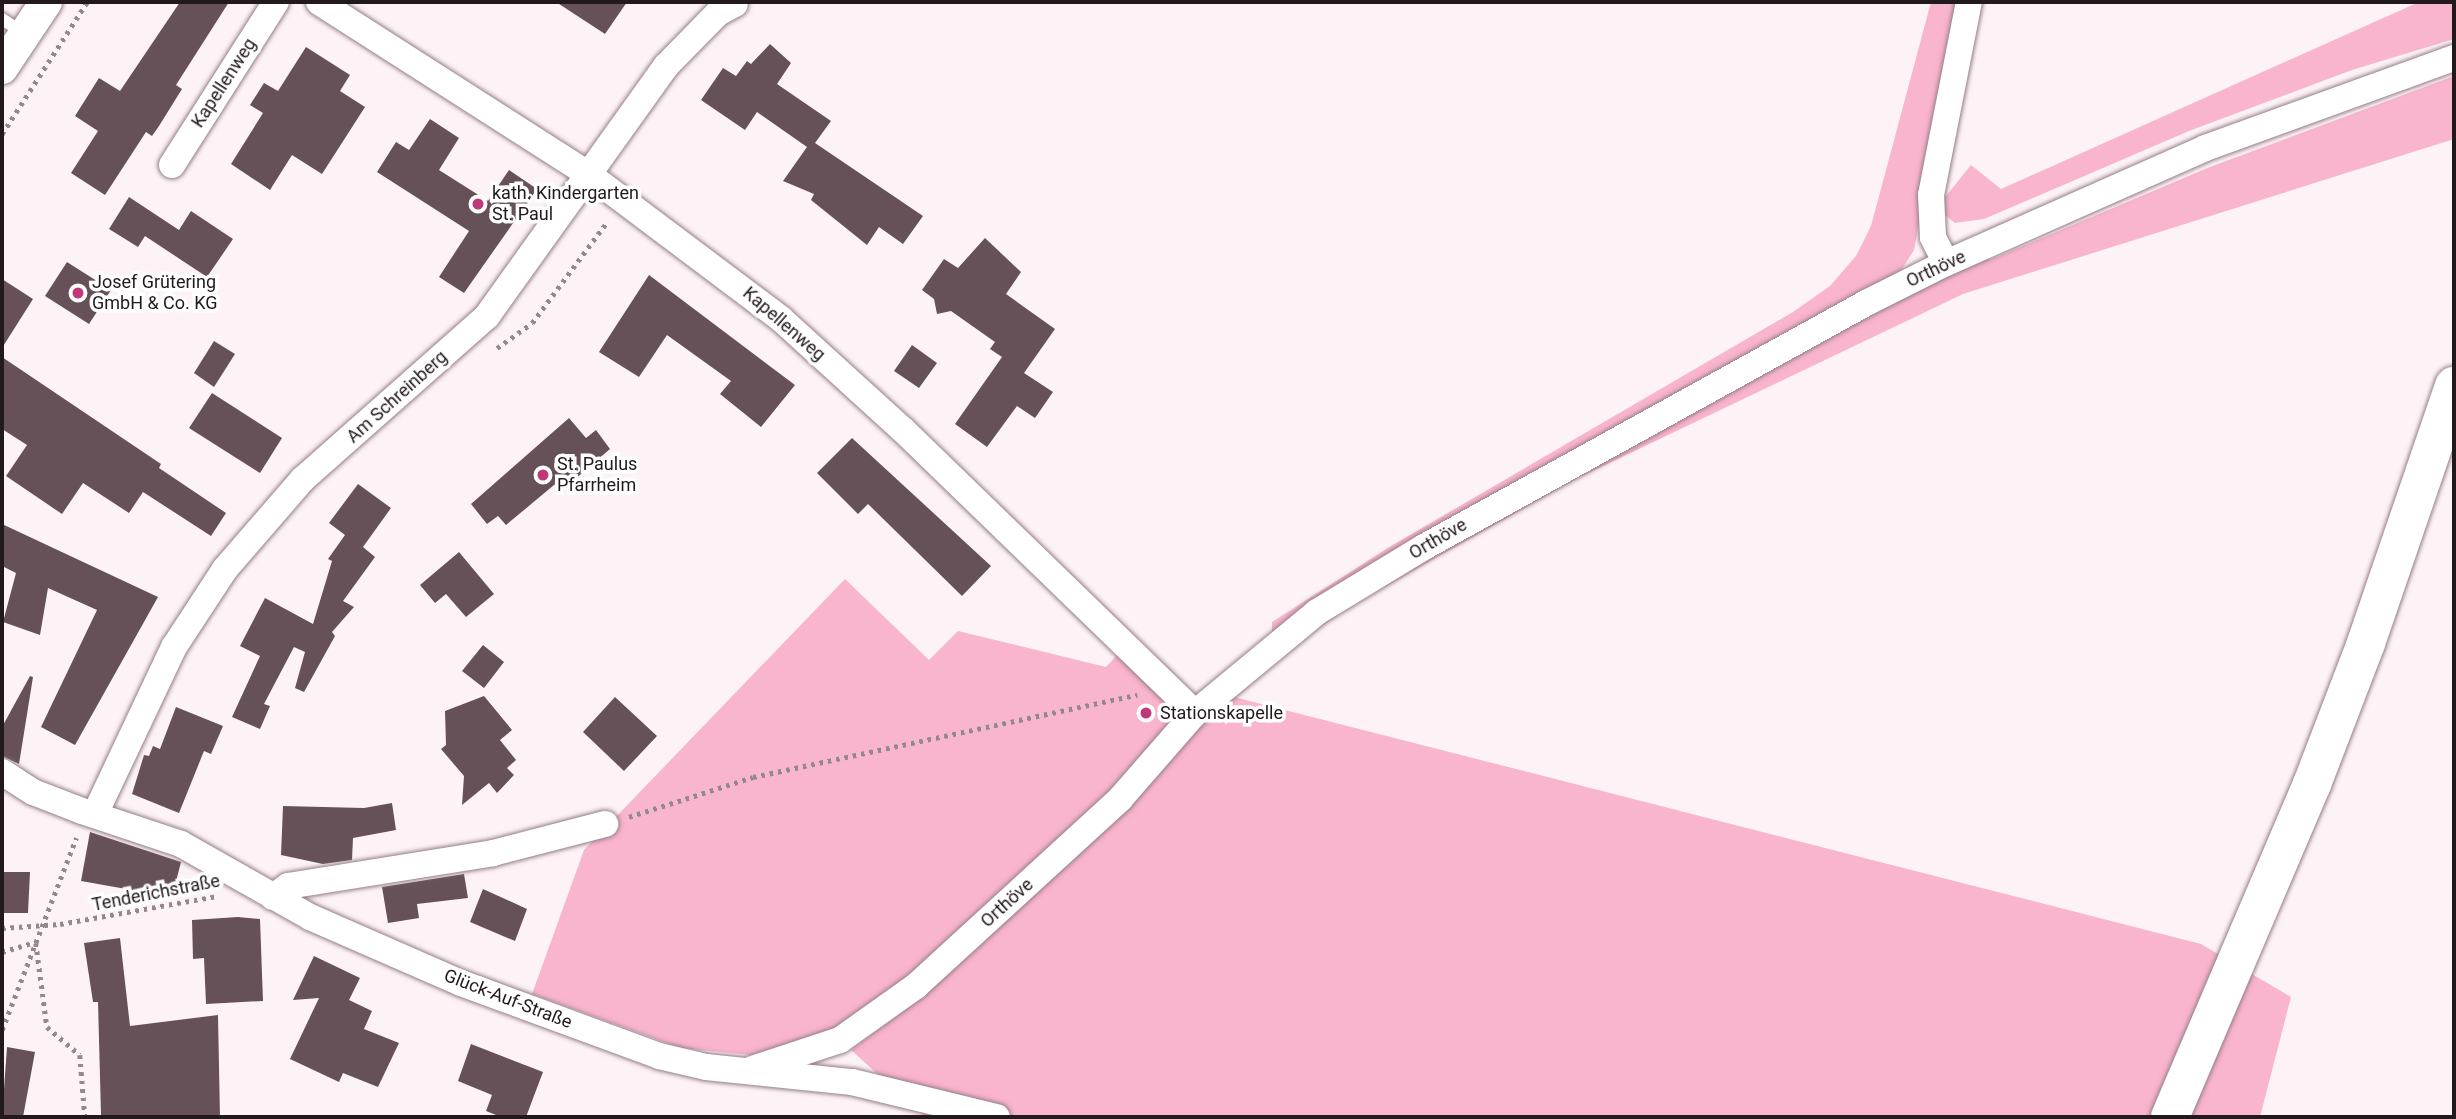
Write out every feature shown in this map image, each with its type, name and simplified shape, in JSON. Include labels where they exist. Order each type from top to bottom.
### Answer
[{"type":"main road","points":[[2170,1117],[2312,783],[2366,643],[2454,386]]},
{"type":"street","points":[[2,68],[13,26],[46,2]]},
{"type":"street","name":"Kapellenweg","points":[[172,164],[276,2]]},
{"type":"street","name":"Kapellenweg","points":[[319,2],[587,174],[781,319],[903,430],[1195,713]]},
{"type":"street","points":[[1946,263],[1934,237],[1931,195],[1969,2]]},
{"type":"street","name":"Am Schreinberg","points":[[88,813],[174,647],[225,569],[303,480],[487,316],[666,66],[718,13],[735,4]]},
{"type":"street","name":"Orthöve","points":[[752,1069],[840,1040],[916,986],[1120,799],[1195,713],[1317,612],[1424,547],[1868,302],[1946,263],[2205,148],[2454,58]]},
{"type":"street","name":"Glück-Auf-Straße","points":[[2,772],[33,792],[181,844],[274,897],[461,983],[659,1056],[706,1066],[752,1069]]},
{"type":"street","points":[[274,897],[288,886],[493,853],[605,824]]},
{"type":"street","points":[[752,1069],[852,1082],[998,1117]]},
{"type":"path","points":[[2,134],[87,2]]},
{"type":"path","points":[[488,355],[532,323],[593,235],[616,218]]},
{"type":"path","points":[[605,824],[753,777],[1059,716],[1169,687]]},
{"type":"path","points":[[2,1030],[88,813]]},
{"type":"path","name":"Tenderichstraße","points":[[2,928],[43,927],[239,891],[274,897]]},
{"type":"path","points":[[2,952],[36,942]]},
{"type":"path","points":[[36,942],[47,1027],[80,1055],[85,1117]]},
{"type":"shaded area","points":[[1931,2],[1961,2],[1914,250],[1900,272],[1272,637],[1272,622],[1391,546],[1793,312],[1830,286],[1856,256],[1871,226]]},
{"type":"shaded area","points":[[2419,2],[2454,2],[2454,39],[2352,70],[2189,131],[1984,219],[1955,223],[1945,215],[1942,201],[1971,165],[2001,189]]},
{"type":"shaded area","points":[[2454,76],[2454,139],[1963,294],[1576,479],[1347,608],[1297,644],[1345,604],[1459,536],[1987,252],[1990,260],[2210,167]]},
{"type":"shaded area","points":[[845,579],[929,660],[958,631],[1106,667],[1117,655],[1173,709],[1172,722],[1113,791],[910,980],[832,1030],[751,1055],[681,1048],[532,994],[584,850]]},
{"type":"shaded area","points":[[1234,697],[2201,944],[2291,997],[2260,1117],[925,1117],[851,1050],[926,994],[1203,722]]},
{"type":"building","points":[[180,2],[229,2],[176,85],[182,89],[159,126],[152,136],[146,132],[105,195],[71,173],[98,131],[75,116],[99,78],[120,91]]},
{"type":"building","points":[[556,2],[627,2],[605,34]]},
{"type":"building","points":[[770,44],[791,63],[777,84],[831,121],[815,143],[923,216],[903,244],[879,227],[867,245],[811,200],[814,194],[783,181],[807,147],[757,112],[745,130],[701,100],[723,68],[736,76],[747,61],[751,64]]},
{"type":"building","points":[[306,47],[350,75],[340,91],[365,107],[322,174],[292,155],[270,190],[231,164],[263,113],[250,105],[264,83],[278,91]]},
{"type":"building","name":"kath. Kindergarten St. Paul","points":[[430,119],[459,138],[439,170],[488,201],[509,170],[537,189],[464,293],[439,277],[469,231],[377,172],[396,142],[409,150]]},
{"type":"building","points":[[129,197],[179,230],[191,211],[233,239],[207,277],[145,236],[138,247],[109,229]]},
{"type":"building","points":[[985,238],[1021,272],[1006,294],[1055,329],[1024,373],[1053,392],[1035,418],[1017,406],[987,447],[955,424],[1002,357],[990,349],[995,342],[951,311],[937,314],[934,299],[922,290],[944,259],[958,268]]},
{"type":"building","name":"Josef Grütering GmbH & Co. KG","points":[[67,262],[111,290],[89,324],[45,296]]},
{"type":"building","points":[[649,275],[795,385],[761,427],[720,394],[731,381],[667,335],[639,377],[599,352]]},
{"type":"building","points":[[2,279],[33,299],[2,348]]},
{"type":"building","points":[[214,341],[235,354],[214,387],[194,373]]},
{"type":"building","points":[[912,345],[937,363],[919,388],[894,371]]},
{"type":"building","points":[[2,357],[161,464],[159,468],[226,513],[211,536],[143,492],[129,513],[83,483],[62,514],[6,476],[27,445],[2,429]]},
{"type":"building","points":[[212,393],[282,438],[260,473],[189,428]]},
{"type":"building","name":"St. Paulus Pfarrheim","points":[[569,418],[586,438],[596,430],[610,449],[566,487],[560,480],[506,525],[498,516],[487,524],[471,504]]},
{"type":"building","points":[[852,438],[991,566],[962,596],[868,504],[858,514],[817,473]]},
{"type":"building","points":[[358,484],[391,508],[363,547],[375,557],[343,601],[354,607],[332,632],[335,636],[304,692],[295,688],[305,652],[294,647],[264,704],[270,706],[260,729],[232,717],[260,656],[240,646],[265,598],[313,624],[332,561],[328,559],[345,535],[329,523]]},
{"type":"building","points":[[2,524],[158,597],[75,745],[41,727],[97,610],[48,588],[40,635],[3,622],[16,573],[2,566]]},
{"type":"building","points":[[459,552],[494,594],[466,617],[446,594],[435,603],[420,585]]},
{"type":"building","points":[[483,645],[504,662],[484,688],[462,671]]},
{"type":"building","points":[[30,676],[33,677],[19,764],[2,756],[2,727]]},
{"type":"building","points":[[484,696],[512,730],[500,740],[516,760],[507,768],[514,775],[497,793],[489,783],[462,805],[464,776],[441,749],[446,745],[445,711]]},
{"type":"building","points":[[615,697],[657,736],[624,771],[583,732]]},
{"type":"building","points":[[176,707],[223,726],[211,754],[204,751],[179,813],[132,794],[144,755],[149,756],[153,746],[160,749]]},
{"type":"building","points":[[392,803],[396,830],[353,838],[352,860],[323,864],[281,855],[283,806],[364,808]]},
{"type":"building","points":[[90,832],[181,862],[173,893],[160,895],[81,881]]},
{"type":"building","points":[[2,872],[30,872],[28,913],[2,913]]},
{"type":"building","points":[[464,874],[468,898],[417,904],[419,918],[388,923],[382,887]]},
{"type":"building","points":[[483,889],[527,909],[515,941],[470,922]]},
{"type":"building","points":[[238,917],[260,919],[263,1001],[206,1004],[204,958],[193,959],[192,920]]},
{"type":"building","points":[[120,938],[130,1026],[218,1015],[220,1117],[101,1115],[98,1002],[93,1002],[84,943]]},
{"type":"building","points":[[314,956],[360,978],[349,1000],[372,1011],[364,1029],[399,1043],[378,1087],[343,1073],[339,1082],[290,1059],[319,998],[293,1000]]},
{"type":"building","points":[[471,1044],[543,1072],[526,1117],[501,1117],[486,1111],[492,1095],[458,1081]]},
{"type":"building","points":[[7,1047],[35,1052],[23,1117],[2,1117]]},
{"type":"place","name":"kath. Kindergarten St. Paul","points":[[478,204]]},
{"type":"place","name":"Josef Grütering GmbH & Co. KG","points":[[78,293]]},
{"type":"place","name":"St. Paulus Pfarrheim","points":[[543,475]]},
{"type":"place","name":"Stationskapelle","points":[[1146,713]]}]
